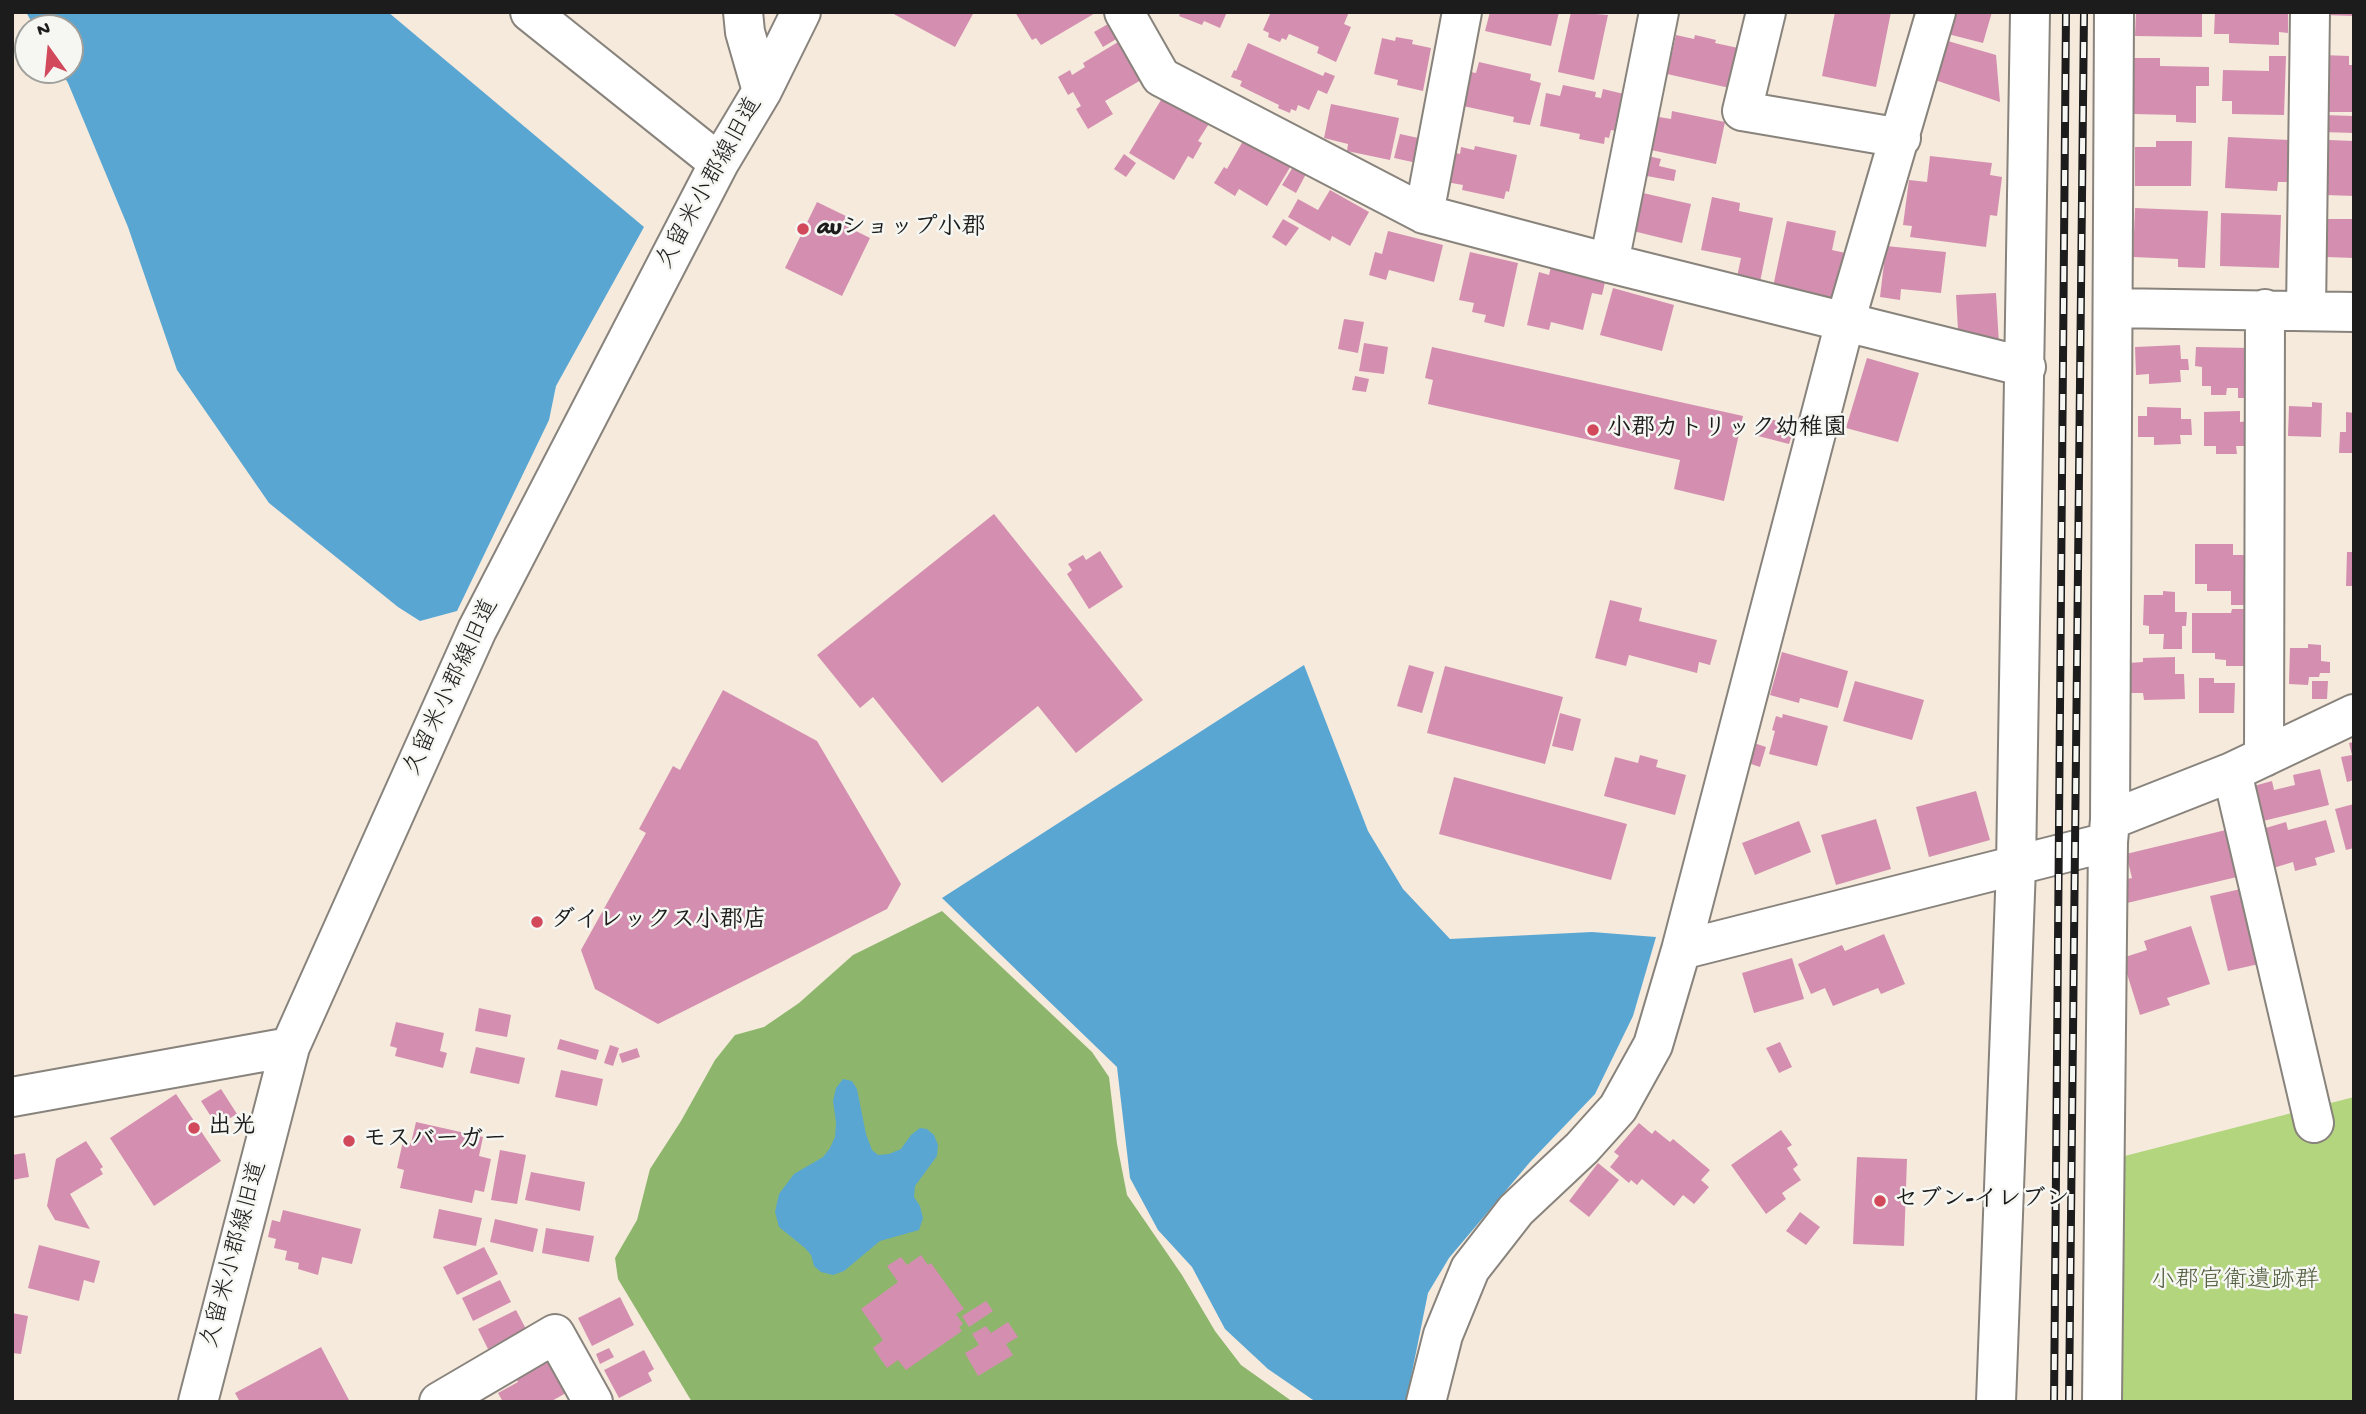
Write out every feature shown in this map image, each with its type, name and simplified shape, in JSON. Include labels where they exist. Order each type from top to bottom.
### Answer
[{"type":"street","points":[[530,12],[719,163]]},
{"type":"street","points":[[743,12],[745,32],[762,91]]},
{"type":"street","name":"久留米小郡線旧道","points":[[198,1402],[290,1047],[477,630],[719,163],[762,91],[801,12]]},
{"type":"street","points":[[1124,12],[1161,77],[1424,214],[2025,367]]},
{"type":"street","points":[[1424,214],[1462,12]]},
{"type":"street","points":[[1609,263],[1659,12]]},
{"type":"street","points":[[1766,12],[1742,111],[1901,138]]},
{"type":"street","points":[[1426,1402],[1443,1335],[1470,1269],[1516,1210],[1618,1108],[1653,1045],[1681,950],[1845,322],[1936,12]]},
{"type":"street","points":[[1996,1402],[2016,867],[2030,12]]},
{"type":"street","points":[[2102,1402],[2114,12]]},
{"type":"street","points":[[2306,311],[2310,12]]},
{"type":"street","points":[[2113,308],[2354,312]]},
{"type":"street","points":[[2264,309],[2248,764],[2314,1124]]},
{"type":"street","points":[[1681,950],[2016,867],[2109,831],[2354,714]]},
{"type":"street","points":[[12,1097],[290,1047]]},
{"type":"street","points":[[439,1402],[555,1334],[593,1402]]},
{"type":"green space","points":[[942,911],[1092,1052],[1109,1077],[1117,1144],[1127,1195],[1182,1275],[1215,1331],[1241,1365],[1293,1402],[692,1402],[618,1279],[615,1258],[637,1220],[650,1169],[715,1060],[735,1035],[764,1027],[799,1003],[853,955]]},
{"type":"green space","name":"小郡官衛遺跡群","points":[[2354,1097],[2354,1402],[2114,1402],[2117,1158]]},
{"type":"water","points":[[26,12],[388,12],[644,227],[556,386],[549,420],[457,611],[420,621],[398,607],[269,503],[177,370],[128,227],[68,84],[84,84],[84,14]]},
{"type":"water","points":[[1304,665],[1368,831],[1403,889],[1450,939],[1592,932],[1656,937],[1633,1016],[1595,1094],[1530,1162],[1449,1258],[1428,1293],[1406,1402],[1316,1402],[1268,1369],[1225,1329],[1192,1267],[1158,1230],[1130,1178],[1117,1067],[942,898]]},
{"type":"water","points":[[843,1079],[852,1081],[857,1089],[866,1134],[872,1150],[878,1155],[901,1149],[920,1128],[927,1129],[934,1135],[938,1145],[937,1156],[915,1186],[914,1197],[923,1218],[919,1230],[880,1241],[844,1271],[833,1275],[821,1272],[814,1266],[811,1255],[805,1248],[779,1227],[775,1212],[779,1194],[794,1174],[823,1157],[830,1148],[835,1137],[836,1123],[833,1101],[836,1088]]},
{"type":"building","points":[[890,12],[974,12],[955,47]]},
{"type":"building","points":[[1015,12],[1097,12],[1041,45],[1036,38],[1032,40]]},
{"type":"building","points":[[1181,12],[1227,12],[1220,28],[1204,21],[1202,25],[1179,16]]},
{"type":"building","points":[[1271,12],[1349,12],[1344,24],[1351,27],[1336,62],[1317,53],[1319,47],[1289,34],[1286,40],[1282,38],[1280,42],[1268,37],[1269,33],[1263,30]]},
{"type":"building","points":[[1490,12],[1559,12],[1551,46],[1485,31]]},
{"type":"building","points":[[1571,12],[1608,15],[1594,80],[1558,72]]},
{"type":"building","points":[[1835,12],[1891,12],[1876,87],[1822,76]]},
{"type":"building","points":[[1950,12],[1992,12],[1983,43],[1944,33]]},
{"type":"building","points":[[2136,12],[2202,12],[2202,37],[2135,36]]},
{"type":"building","points":[[2215,12],[2288,12],[2288,33],[2279,32],[2279,45],[2229,43],[2229,34],[2214,34]]},
{"type":"building","points":[[2323,12],[2354,12],[2354,16],[2323,15]]},
{"type":"building","points":[[1115,20],[1123,35],[1103,47],[1094,32]]},
{"type":"building","points":[[1676,35],[1694,39],[1695,35],[1743,49],[1734,89],[1667,74]]},
{"type":"building","points":[[1396,37],[1413,40],[1412,44],[1431,48],[1423,91],[1397,85],[1398,80],[1374,74],[1382,38],[1395,41]]},
{"type":"building","points":[[1941,39],[1996,55],[2000,102],[1929,78]]},
{"type":"building","points":[[1118,42],[1124,51],[1128,49],[1148,76],[1105,101],[1113,114],[1088,129],[1076,109],[1081,106],[1073,92],[1068,95],[1058,77],[1070,70],[1072,75],[1085,67],[1083,63]]},
{"type":"building","points":[[1248,43],[1323,76],[1325,72],[1335,76],[1327,94],[1318,90],[1309,110],[1298,105],[1296,111],[1291,109],[1290,113],[1240,86],[1242,81],[1231,77]]},
{"type":"building","points":[[2322,55],[2349,56],[2349,65],[2354,65],[2354,112],[2328,112],[2329,75],[2322,75]]},
{"type":"building","points":[[2269,56],[2286,56],[2284,115],[2232,114],[2232,101],[2222,101],[2223,70],[2269,71]]},
{"type":"building","points":[[2134,58],[2160,58],[2160,66],[2209,67],[2209,86],[2196,86],[2196,123],[2176,122],[2176,115],[2133,114]]},
{"type":"building","points":[[1479,62],[1531,74],[1530,80],[1541,83],[1530,125],[1513,122],[1514,117],[1463,106],[1471,72],[1476,73]]},
{"type":"building","points":[[1563,85],[1596,92],[1595,97],[1601,98],[1603,89],[1624,94],[1616,131],[1611,130],[1609,138],[1605,137],[1604,144],[1579,139],[1580,134],[1540,126],[1546,93],[1560,96]]},
{"type":"building","points":[[1164,95],[1210,122],[1198,141],[1202,143],[1193,159],[1188,156],[1174,180],[1129,153]]},
{"type":"building","points":[[1331,104],[1399,118],[1390,160],[1347,151],[1348,144],[1324,138]]},
{"type":"building","points":[[1672,111],[1725,122],[1716,164],[1651,150],[1659,117],[1671,119]]},
{"type":"building","points":[[2323,115],[2354,116],[2354,133],[2322,132]]},
{"type":"building","points":[[1400,134],[1423,139],[1417,163],[1394,158]]},
{"type":"building","points":[[2228,137],[2289,140],[2287,182],[2278,182],[2277,191],[2225,188]]},
{"type":"building","points":[[2329,140],[2354,141],[2354,196],[2326,195]]},
{"type":"building","points":[[1243,141],[1262,152],[1264,148],[1292,164],[1267,206],[1239,189],[1235,196],[1214,183],[1224,167],[1227,169]]},
{"type":"building","points":[[2156,141],[2192,141],[2191,186],[2135,186],[2135,147],[2156,147]]},
{"type":"building","points":[[1475,146],[1517,155],[1509,192],[1506,191],[1504,199],[1462,190],[1463,185],[1446,182],[1452,152],[1460,154],[1461,147],[1474,150]]},
{"type":"building","points":[[1124,154],[1136,163],[1126,177],[1114,169]]},
{"type":"building","points":[[1640,154],[1661,159],[1659,166],[1676,170],[1674,181],[1636,174]]},
{"type":"building","points":[[1930,156],[1992,163],[1990,175],[2002,177],[1997,216],[1990,215],[1986,247],[1910,237],[1912,226],[1903,225],[1909,180],[1927,182]]},
{"type":"building","points":[[1293,167],[1306,174],[1296,193],[1282,185]]},
{"type":"building","points":[[1330,190],[1369,212],[1350,246],[1332,236],[1330,241],[1288,217],[1298,199],[1318,210]]},
{"type":"building","points":[[1643,193],[1691,204],[1682,243],[1633,231]]},
{"type":"building","points":[[1712,197],[1740,203],[1739,211],[1773,218],[1760,282],[1737,277],[1741,258],[1701,250]]},
{"type":"building","points":[[817,202],[850,218],[846,226],[870,238],[842,296],[785,268]]},
{"type":"building","points":[[2135,208],[2208,211],[2205,268],[2178,267],[2178,259],[2133,257]]},
{"type":"building","points":[[2221,213],[2281,215],[2279,268],[2220,266]]},
{"type":"building","points":[[1283,219],[1299,228],[1286,246],[1272,237]]},
{"type":"building","points":[[2327,219],[2354,219],[2354,258],[2327,257]]},
{"type":"building","points":[[1787,221],[1836,231],[1832,250],[1850,254],[1846,271],[1839,270],[1832,300],[1773,287]]},
{"type":"building","points":[[1388,231],[1443,245],[1434,282],[1389,270],[1386,280],[1369,275],[1375,252],[1382,254]]},
{"type":"building","points":[[1886,246],[1946,252],[1941,293],[1901,289],[1900,300],[1880,297]]},
{"type":"building","points":[[1470,252],[1518,263],[1504,327],[1484,322],[1486,315],[1472,312],[1474,303],[1459,300]]},
{"type":"building","points":[[1551,266],[1606,278],[1602,295],[1592,293],[1583,330],[1551,322],[1549,330],[1527,325],[1539,272],[1549,275]]},
{"type":"building","points":[[1613,288],[1674,305],[1662,351],[1600,335]]},
{"type":"building","points":[[1996,293],[1999,344],[1959,347],[1956,295]]},
{"type":"building","points":[[1344,319],[1364,322],[1358,353],[1338,349]]},
{"type":"building","points":[[1364,343],[1388,347],[1384,374],[1359,371]]},
{"type":"building","points":[[2180,345],[2181,359],[2188,359],[2189,370],[2180,370],[2181,382],[2149,384],[2149,374],[2136,375],[2135,347]]},
{"type":"building","points":[[1432,347],[1743,416],[1724,501],[1674,489],[1680,460],[1428,404],[1433,380],[1425,378]]},
{"type":"building","points":[[2196,347],[2250,348],[2249,398],[2238,398],[2238,388],[2227,388],[2226,395],[2211,395],[2211,386],[2202,386],[2202,367],[2195,366]]},
{"type":"building","points":[[1867,358],[1919,373],[1898,442],[1846,428]]},
{"type":"building","points":[[1355,376],[1369,379],[1366,392],[1352,390]]},
{"type":"building","points":[[2312,402],[2322,403],[2321,437],[2288,436],[2289,406],[2312,407]]},
{"type":"building","points":[[2147,407],[2181,408],[2181,419],[2191,419],[2192,435],[2180,435],[2181,444],[2154,445],[2154,437],[2138,437],[2138,416],[2147,416]]},
{"type":"building","points":[[2240,411],[2240,422],[2249,421],[2250,446],[2236,446],[2237,454],[2216,454],[2216,446],[2204,446],[2204,412]]},
{"type":"building","points":[[2346,412],[2354,413],[2354,453],[2339,453],[2340,432],[2346,432]]},
{"type":"building","points":[[1764,417],[1795,426],[1789,444],[1758,436]]},
{"type":"building","points":[[994,514],[1143,700],[1076,753],[1038,706],[942,783],[873,697],[860,708],[817,655]]},
{"type":"building","points":[[2195,544],[2233,544],[2233,555],[2247,555],[2247,605],[2231,605],[2231,591],[2207,591],[2207,584],[2195,584]]},
{"type":"building","points":[[1100,551],[1123,587],[1089,609],[1067,574],[1072,570],[1068,564],[1083,555],[1086,560]]},
{"type":"building","points":[[2347,552],[2354,552],[2354,586],[2346,586]]},
{"type":"building","points":[[2163,591],[2175,592],[2175,612],[2187,612],[2186,626],[2182,626],[2182,649],[2163,649],[2164,634],[2149,634],[2149,626],[2143,625],[2144,595],[2163,595]]},
{"type":"building","points":[[1610,600],[1642,608],[1639,621],[1717,640],[1710,665],[1699,662],[1697,673],[1629,655],[1626,666],[1595,658]]},
{"type":"building","points":[[2232,609],[2249,609],[2248,666],[2226,666],[2226,660],[2215,659],[2215,653],[2192,653],[2192,613],[2231,613]]},
{"type":"building","points":[[2308,644],[2321,645],[2321,661],[2330,662],[2330,673],[2309,677],[2308,685],[2289,684],[2290,648],[2308,648]]},
{"type":"building","points":[[1782,652],[1848,671],[1838,708],[1800,698],[1799,703],[1770,695]]},
{"type":"building","points":[[2175,657],[2175,674],[2184,674],[2185,699],[2144,700],[2143,693],[2129,693],[2129,663],[2143,662],[2143,658]]},
{"type":"building","points":[[1409,665],[1434,672],[1422,713],[1397,706]]},
{"type":"building","points":[[1445,666],[1563,697],[1545,764],[1427,733]]},
{"type":"building","points":[[2199,678],[2214,678],[2214,683],[2235,683],[2234,713],[2199,713]]},
{"type":"building","points":[[1855,681],[1924,700],[1912,740],[1843,721]]},
{"type":"building","points":[[2312,681],[2328,681],[2327,699],[2312,699]]},
{"type":"building","points":[[723,690],[817,741],[901,884],[887,909],[658,1024],[595,989],[581,950],[646,833],[639,829],[673,766],[680,770]]},
{"type":"building","points":[[1560,713],[1581,719],[1573,751],[1552,746]]},
{"type":"building","points":[[1783,714],[1828,726],[1817,766],[1769,754],[1776,716],[1782,718]]},
{"type":"building","points":[[1748,741],[1766,747],[1760,767],[1742,761]]},
{"type":"building","points":[[2354,742],[2354,780],[2347,782],[2341,757],[2352,755],[2349,743]]},
{"type":"building","points":[[1640,755],[1658,760],[1656,767],[1686,775],[1675,815],[1604,796],[1615,757],[1638,763]]},
{"type":"building","points":[[2320,769],[2329,805],[2259,822],[2250,787],[2272,781],[2274,790],[2295,785],[2293,775]]},
{"type":"building","points":[[1454,777],[1627,824],[1611,880],[1439,834]]},
{"type":"building","points":[[1976,791],[1990,840],[1929,857],[1916,807]]},
{"type":"building","points":[[2354,804],[2354,848],[2346,850],[2335,809]]},
{"type":"building","points":[[1876,819],[1891,869],[1836,885],[1821,835]]},
{"type":"building","points":[[2326,820],[2335,852],[2315,858],[2317,865],[2295,871],[2293,862],[2270,869],[2259,830],[2286,822],[2288,830]]},
{"type":"building","points":[[1799,821],[1811,852],[1755,875],[1742,843]]},
{"type":"building","points":[[2230,829],[2241,876],[2127,903],[2122,880],[2132,878],[2126,854]]},
{"type":"building","points":[[2245,888],[2263,963],[2228,971],[2210,896]]},
{"type":"building","points":[[2191,926],[2210,984],[2167,998],[2170,1005],[2140,1015],[2122,958],[2147,950],[2144,941]]},
{"type":"building","points":[[1884,934],[1905,984],[1881,994],[1878,988],[1833,1006],[1825,988],[1811,994],[1798,964],[1842,945],[1845,951]]},
{"type":"building","points":[[1792,958],[1804,999],[1754,1013],[1742,973]]},
{"type":"building","points":[[479,1008],[511,1015],[507,1037],[475,1031]]},
{"type":"building","points":[[396,1022],[444,1033],[440,1051],[447,1053],[443,1068],[395,1056],[397,1048],[390,1046]]},
{"type":"building","points":[[560,1039],[599,1050],[596,1060],[557,1049]]},
{"type":"building","points":[[1780,1042],[1792,1067],[1779,1073],[1766,1048]]},
{"type":"building","points":[[610,1045],[619,1048],[613,1066],[604,1063]]},
{"type":"building","points":[[476,1047],[525,1058],[519,1084],[470,1073]]},
{"type":"building","points":[[637,1048],[640,1057],[622,1063],[619,1054]]},
{"type":"building","points":[[561,1070],[603,1079],[597,1106],[555,1097]]},
{"type":"building","points":[[221,1089],[237,1114],[217,1126],[201,1101]]},
{"type":"building","points":[[176,1094],[221,1161],[154,1206],[110,1138]]},
{"type":"building","points":[[416,1122],[483,1137],[479,1156],[491,1159],[484,1192],[475,1190],[472,1203],[400,1188],[404,1170],[397,1168],[403,1141],[411,1143]]},
{"type":"building","points":[[1639,1123],[1652,1134],[1655,1130],[1670,1142],[1673,1139],[1710,1170],[1701,1180],[1709,1187],[1694,1204],[1683,1195],[1674,1206],[1642,1179],[1637,1185],[1631,1180],[1629,1183],[1610,1167],[1619,1156],[1614,1152]]},
{"type":"building","points":[[1781,1130],[1792,1145],[1787,1148],[1798,1165],[1793,1169],[1801,1180],[1782,1193],[1786,1199],[1766,1214],[1731,1165]]},
{"type":"building","points":[[86,1141],[103,1167],[100,1169],[103,1174],[70,1194],[90,1229],[55,1220],[47,1206],[56,1159]]},
{"type":"building","points":[[500,1150],[526,1155],[517,1204],[491,1200]]},
{"type":"building","points":[[25,1153],[29,1177],[12,1180],[12,1155]]},
{"type":"building","name":"セブン-イレブン","points":[[1857,1157],[1907,1159],[1904,1246],[1853,1244]]},
{"type":"building","points":[[1598,1163],[1619,1180],[1589,1217],[1569,1201]]},
{"type":"building","points":[[531,1172],[585,1182],[580,1211],[525,1200]]},
{"type":"building","points":[[439,1209],[482,1218],[476,1246],[433,1238]]},
{"type":"building","points":[[283,1210],[361,1229],[352,1264],[322,1257],[318,1275],[298,1269],[299,1263],[285,1260],[287,1251],[274,1248],[276,1239],[268,1237],[272,1220],[280,1222]]},
{"type":"building","points":[[1800,1212],[1820,1227],[1806,1245],[1786,1231]]},
{"type":"building","points":[[495,1219],[538,1229],[533,1252],[490,1242]]},
{"type":"building","points":[[546,1228],[594,1236],[589,1262],[542,1253]]},
{"type":"building","points":[[39,1245],[100,1261],[94,1283],[84,1280],[79,1301],[28,1288]]},
{"type":"building","points":[[484,1247],[498,1274],[457,1295],[443,1267]]},
{"type":"building","points":[[921,1255],[928,1265],[931,1263],[964,1309],[956,1314],[963,1324],[959,1327],[962,1331],[906,1370],[898,1360],[887,1368],[873,1348],[883,1340],[861,1309],[898,1282],[887,1266],[901,1257],[907,1265]]},
{"type":"building","points":[[500,1280],[511,1302],[473,1321],[462,1298]]},
{"type":"building","points":[[620,1297],[634,1325],[592,1346],[578,1318]]},
{"type":"building","points":[[986,1301],[993,1311],[969,1327],[962,1316]]},
{"type":"building","points":[[516,1310],[526,1329],[488,1349],[478,1329]]},
{"type":"building","points":[[12,1313],[28,1316],[21,1354],[12,1353]]},
{"type":"building","points":[[1008,1322],[1018,1337],[1006,1344],[1013,1355],[978,1376],[965,1353],[979,1345],[972,1334],[986,1326],[991,1333]]},
{"type":"building","points":[[321,1347],[350,1402],[240,1402],[235,1393]]},
{"type":"building","points":[[609,1348],[614,1357],[600,1364],[596,1354]]},
{"type":"building","points":[[644,1350],[654,1369],[648,1373],[652,1381],[619,1398],[604,1370]]},
{"type":"building","points":[[546,1359],[566,1393],[550,1402],[503,1402],[498,1393],[518,1382],[515,1377]]},
{"type":"railway","points":[[2054,1402],[2066,12]]},
{"type":"railway","points":[[2069,1402],[2084,12]]},
{"type":"place","name":"auショップ小郡","points":[[803,229]]},
{"type":"place","name":"小郡カトリック幼稚園","points":[[1593,430]]},
{"type":"place","name":"ダイレックス小郡店","points":[[537,922]]},
{"type":"place","name":"出光","points":[[194,1128]]},
{"type":"place","name":"モスバーガー","points":[[349,1141]]},
{"type":"place","name":"セブン-イレブン","points":[[1880,1201]]}]
